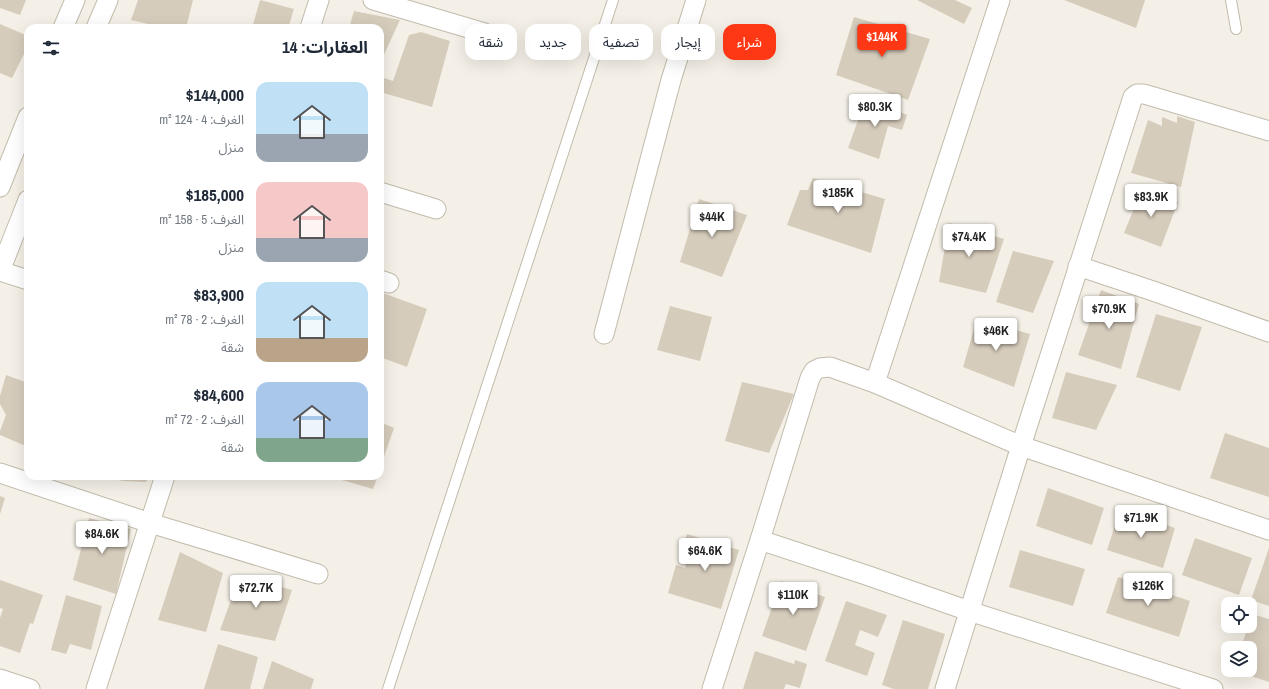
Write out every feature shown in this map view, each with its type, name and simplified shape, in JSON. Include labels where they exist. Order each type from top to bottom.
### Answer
[{"type":"street","points":[[65,24],[75,0]]},
{"type":"street","points":[[98,24],[108,0]]},
{"type":"street","points":[[311,24],[319,0]]},
{"type":"street","points":[[373,0],[465,27]]},
{"type":"street","points":[[604,334],[671,80],[696,0]]},
{"type":"street","points":[[874,383],[1000,0]]},
{"type":"street","points":[[945,689],[1078,266],[1133,97],[1135,95],[1144,94],[1269,131]]},
{"type":"street","points":[[0,187],[24,127]]},
{"type":"street","points":[[384,193],[436,209]]},
{"type":"street","points":[[24,210],[0,271],[24,279]]},
{"type":"street","points":[[1078,266],[1269,332]]},
{"type":"street","points":[[712,689],[810,378],[814,372],[820,368],[830,367],[874,383],[1021,446],[1269,530]]},
{"type":"street","points":[[0,473],[150,523],[318,574]]},
{"type":"street","points":[[96,689],[164,480]]},
{"type":"street","points":[[760,540],[969,611],[1213,689]]},
{"type":"street","points":[[0,679],[30,689]]},
{"type":"lane","points":[[388,689],[613,0]]},
{"type":"lane","points":[[1231,0],[1236,29]]},
{"type":"building","points":[[0,0],[26,0],[20,15],[0,8]]},
{"type":"building","points":[[138,0],[193,0],[187,24],[148,24],[131,20]]},
{"type":"building","points":[[260,0],[294,9],[289,24],[253,24]]},
{"type":"building","points":[[917,0],[955,0],[972,8],[964,24]]},
{"type":"building","points":[[1064,0],[1145,0],[1136,28]]},
{"type":"building","points":[[354,11],[400,20],[384,54],[384,24],[350,24]]},
{"type":"building","points":[[854,17],[930,39],[908,100],[836,75]]},
{"type":"building","points":[[0,24],[24,34],[24,54],[12,78],[0,73]]},
{"type":"building","points":[[421,32],[450,41],[432,107],[384,93],[384,78],[393,81],[409,35]]},
{"type":"building","points":[[866,98],[907,115],[902,130],[888,126],[879,159],[848,148]]},
{"type":"building","points":[[1177,116],[1195,122],[1181,187],[1131,173],[1148,120],[1162,126],[1162,117],[1177,123]]},
{"type":"building","points":[[813,178],[885,199],[871,253],[787,225],[800,190],[808,190]]},
{"type":"building","points":[[1142,189],[1178,202],[1161,247],[1124,233]]},
{"type":"building","points":[[699,199],[747,215],[722,277],[680,262]]},
{"type":"building","points":[[949,223],[1004,239],[986,293],[939,282]]},
{"type":"building","points":[[1013,251],[1054,261],[1033,313],[996,302]]},
{"type":"building","points":[[1101,290],[1139,304],[1121,369],[1078,355]]},
{"type":"building","points":[[384,293],[427,309],[407,367],[384,358]]},
{"type":"building","points":[[670,306],[712,317],[700,361],[657,350]]},
{"type":"building","points":[[1156,314],[1202,327],[1180,391],[1136,377]]},
{"type":"building","points":[[977,319],[1030,334],[1014,387],[963,367]]},
{"type":"building","points":[[1066,372],[1117,385],[1096,430],[1052,418]]},
{"type":"building","points":[[6,375],[24,382],[24,445],[0,435],[6,415],[0,404],[0,396]]},
{"type":"building","points":[[742,382],[794,394],[769,453],[725,441]]},
{"type":"building","points":[[384,424],[394,428],[384,457]]},
{"type":"building","points":[[1225,433],[1269,448],[1269,497],[1210,478]]},
{"type":"building","points":[[118,480],[147,480],[146,482]]},
{"type":"building","points":[[342,480],[376,480],[373,489]]},
{"type":"building","points":[[1048,488],[1104,508],[1092,545],[1036,526]]},
{"type":"building","points":[[0,496],[5,498],[0,514]]},
{"type":"building","points":[[1120,510],[1175,528],[1163,568],[1107,550]]},
{"type":"building","points":[[89,518],[131,529],[116,594],[73,580]]},
{"type":"building","points":[[687,534],[739,550],[721,609],[668,593],[676,565],[685,568],[691,548],[683,546]]},
{"type":"building","points":[[1195,538],[1252,558],[1239,595],[1182,575]]},
{"type":"building","points":[[1269,548],[1269,606],[1257,602],[1257,597],[1252,597]]},
{"type":"building","points":[[1020,550],[1085,569],[1073,606],[1009,587]]},
{"type":"building","points":[[180,552],[223,573],[206,632],[158,620]]},
{"type":"building","points":[[240,575],[292,590],[275,641],[220,630]]},
{"type":"building","points":[[1118,577],[1190,601],[1179,637],[1106,613]]},
{"type":"building","points":[[0,580],[43,595],[33,624],[30,623],[20,653],[0,646],[0,618],[3,609],[0,608]]},
{"type":"building","points":[[781,581],[825,597],[806,651],[762,636]]},
{"type":"building","points":[[66,595],[102,606],[91,650],[70,644],[66,654],[51,650]]},
{"type":"building","points":[[846,601],[887,615],[878,637],[860,630],[855,645],[875,653],[867,676],[825,661]]},
{"type":"building","points":[[1257,615],[1269,619],[1269,682],[1254,677],[1257,677],[1257,641],[1243,641],[1246,633],[1257,633]]},
{"type":"building","points":[[903,620],[945,634],[928,689],[894,689],[882,685]]},
{"type":"building","points":[[218,644],[258,657],[250,689],[204,689]]},
{"type":"building","points":[[755,651],[794,664],[795,660],[807,664],[800,688],[786,684],[784,689],[743,689]]},
{"type":"building","points":[[272,661],[314,679],[311,689],[263,689]]}]
